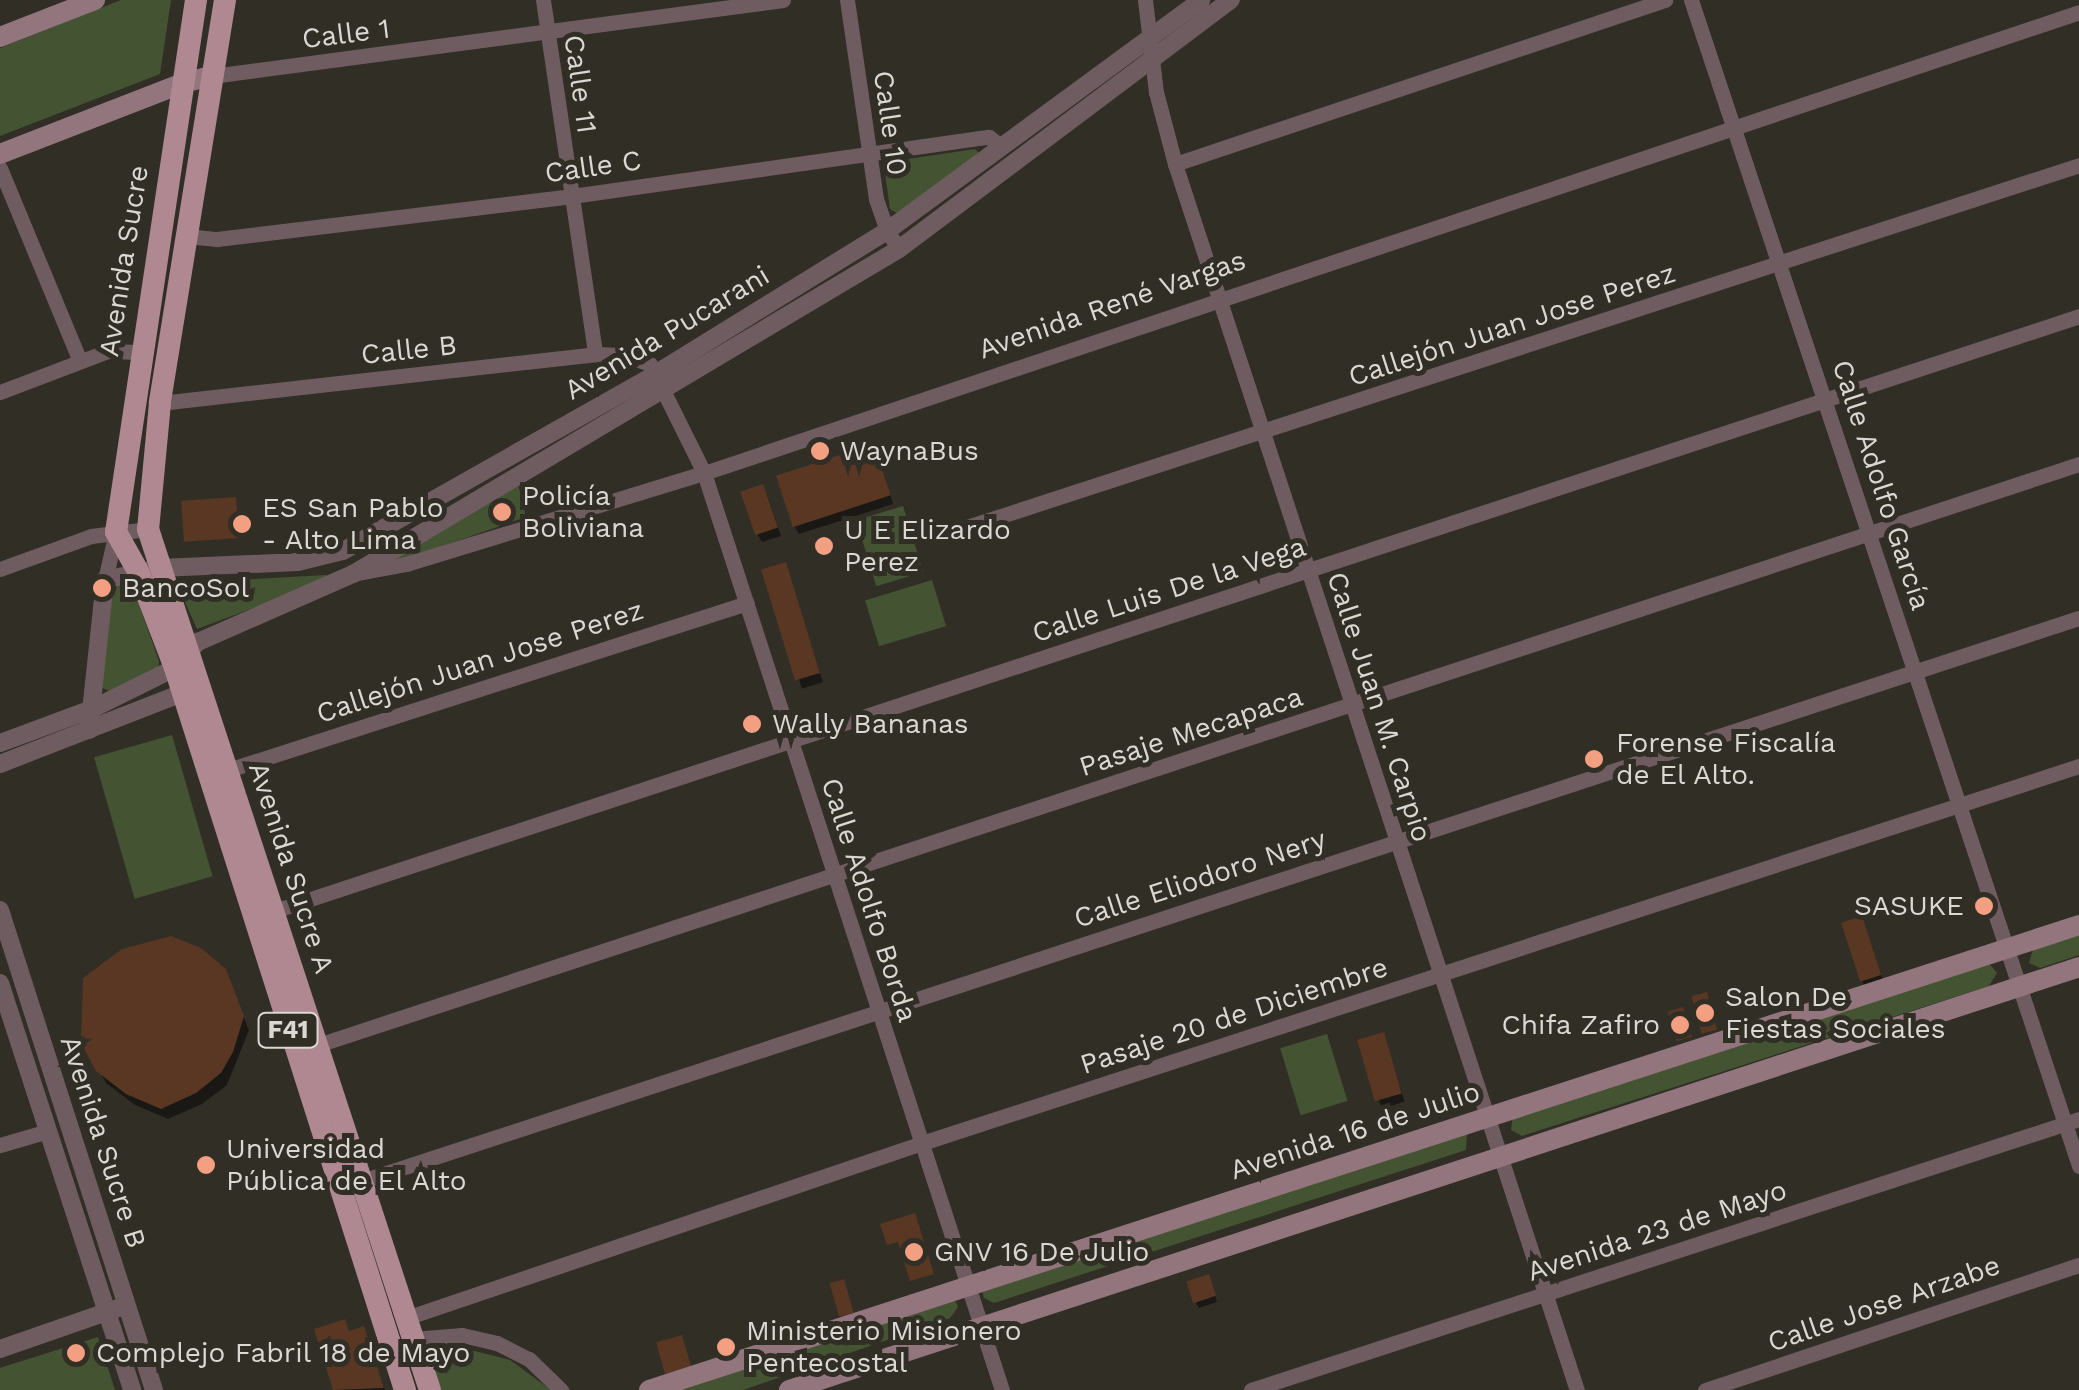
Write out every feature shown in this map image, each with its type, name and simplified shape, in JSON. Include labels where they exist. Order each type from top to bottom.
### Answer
[{"type":"main road","points":[[0,36],[95,0]]},
{"type":"main road","name":"Avenida Sucre","points":[[116,532],[139,352],[196,0]]},
{"type":"main road","name":"Avenida Sucre","points":[[160,402],[224,0]]},
{"type":"main road","points":[[0,154],[183,83],[212,76]]},
{"type":"main road","name":"F41","points":[[160,402],[148,529],[149,570],[182,659]]},
{"type":"main road","name":"F41","points":[[116,532],[149,570]]},
{"type":"main road","name":"Avenida Sucre A","points":[[182,659],[338,1189],[405,1390]]},
{"type":"main road","name":"Avenida Sucre A","points":[[191,690],[228,770],[430,1390]]},
{"type":"main road","name":"Avenida 16 de Julio","points":[[649,1390],[2079,925]]},
{"type":"main road","points":[[789,1390],[2079,967]]},
{"type":"street","name":"Calle 11","points":[[543,0],[595,354]]},
{"type":"street","name":"Calle 1","points":[[212,76],[783,0]]},
{"type":"street","name":"Calle 10","points":[[847,0],[876,198],[887,231],[899,249]]},
{"type":"street","name":"Calle Juan M. Carpio","points":[[1145,0],[1151,58],[1175,164],[1578,1390]]},
{"type":"street","name":"Avenida Pucarani","points":[[353,574],[661,381],[887,231],[1201,0]]},
{"type":"street","name":"Avenida Pucarani","points":[[105,580],[149,570],[298,562],[343,551],[899,249],[1231,0]]},
{"type":"street","points":[[1175,164],[1665,0]]},
{"type":"street","name":"Calle Adolfo García","points":[[1692,0],[2018,987],[2072,1121],[2079,1166]]},
{"type":"street","name":"Avenida René Vargas","points":[[0,744],[92,709],[182,659],[198,642],[353,574],[406,564],[704,472],[2079,12]]},
{"type":"street","name":"Calle C","points":[[186,236],[217,240],[572,196],[989,137],[1002,146]]},
{"type":"street","name":"Callejón Juan Jose Perez","points":[[960,530],[2079,165]]},
{"type":"street","points":[[0,168],[80,361]]},
{"type":"street","name":"Calle Luis De la Vega","points":[[274,911],[2079,316]]},
{"type":"street","points":[[0,392],[108,352],[139,352]]},
{"type":"street","name":"Calle B","points":[[160,402],[595,354],[640,358],[661,381]]},
{"type":"street","name":"Calle Adolfo Borda","points":[[661,381],[704,472],[1002,1390]]},
{"type":"street","name":"Pasaje Mecapaca","points":[[318,1046],[2079,464]]},
{"type":"street","points":[[0,569],[62,545],[148,529]]},
{"type":"street","points":[[89,730],[105,580],[116,532]]},
{"type":"street","points":[[343,551],[353,574]]},
{"type":"street","name":"Callejón Juan Jose Perez","points":[[228,770],[747,602]]},
{"type":"street","name":"Calle Eliodoro Nery","points":[[338,1189],[2079,618]]},
{"type":"street","points":[[0,764],[191,690]]},
{"type":"street","name":"Pasaje 20 de Diciembre","points":[[410,1328],[438,1307],[922,1143],[2079,766]]},
{"type":"street","name":"Avenida Sucre B","points":[[0,910],[154,1390]]},
{"type":"street","name":"Avenida Sucre B","points":[[0,983],[132,1390]]},
{"type":"street","name":"Avenida 23 de Mayo","points":[[1251,1390],[2072,1121]]},
{"type":"street","points":[[0,1145],[48,1131]]},
{"type":"street","name":"Calle Jose Arzabe","points":[[1704,1390],[2079,1264]]},
{"type":"street","points":[[0,1348],[127,1304]]},
{"type":"street","points":[[438,1307],[444,1335]]},
{"type":"street","points":[[410,1328],[479,1338],[514,1350],[544,1370],[561,1390]]},
{"type":"green space","points":[[121,0],[171,0],[160,74],[0,136],[0,48]]},
{"type":"green space","points":[[975,149],[979,153],[897,213],[890,209],[884,165],[888,162]]},
{"type":"green space","points":[[518,484],[526,517],[397,562],[398,555]]},
{"type":"green space","points":[[903,506],[923,572],[876,586],[856,520]]},
{"type":"green space","points":[[326,575],[328,580],[197,629],[179,589],[183,583]]},
{"type":"green space","points":[[932,580],[946,626],[879,646],[865,600]]},
{"type":"green space","points":[[118,586],[134,590],[159,661],[158,668],[109,691],[101,687],[112,593]]},
{"type":"green space","points":[[172,735],[213,876],[135,899],[94,757]]},
{"type":"green space","points":[[2079,934],[2079,955],[2040,968],[2029,963],[2033,949]]},
{"type":"green space","points":[[1988,962],[1997,973],[1989,986],[1522,1136],[1511,1130],[1513,1115]]},
{"type":"green space","points":[[1327,1034],[1347,1101],[1301,1115],[1280,1048]]},
{"type":"green space","points":[[1467,1133],[1466,1150],[994,1303],[984,1298],[982,1291]]},
{"type":"green space","points":[[955,1300],[958,1307],[950,1318],[743,1390],[667,1390]]},
{"type":"green space","name":"Complejo Fabril 18 de Mayo","points":[[98,1337],[115,1390],[0,1390],[0,1368]]},
{"type":"green space","points":[[455,1346],[510,1360],[551,1390],[438,1390],[427,1355],[429,1349]]},
{"type":"building","points":[[874,444],[891,495],[793,527],[776,476]]},
{"type":"building","points":[[763,484],[778,527],[755,535],[740,492]]},
{"type":"building","points":[[236,497],[239,538],[184,542],[181,501]]},
{"type":"building","points":[[786,562],[820,673],[795,681],[761,570]]},
{"type":"building","points":[[1862,916],[1881,975],[1860,982],[1841,923]]},
{"type":"building","points":[[171,936],[201,948],[226,969],[244,1016],[233,1052],[221,1073],[196,1093],[161,1109],[126,1094],[96,1071],[81,1043],[83,978],[122,949]]},
{"type":"building","name":"Salon De Fiestas Sociales","points":[[1707,992],[1717,1030],[1702,1034],[1692,996]]},
{"type":"building","name":"Chifa Zafiro","points":[[1683,1007],[1692,1037],[1677,1041],[1668,1012]]},
{"type":"building","points":[[1384,1032],[1402,1094],[1375,1101],[1357,1040]]},
{"type":"building","name":"GNV 16 De Julio","points":[[915,1213],[934,1274],[910,1281],[898,1242],[887,1245],[880,1224]]},
{"type":"building","points":[[1209,1274],[1216,1296],[1193,1303],[1186,1281]]},
{"type":"building","points":[[844,1279],[854,1313],[839,1317],[830,1283]]},
{"type":"building","points":[[345,1319],[349,1331],[364,1326],[384,1388],[333,1390],[314,1329]]},
{"type":"building","points":[[682,1335],[691,1367],[665,1374],[656,1342]]},
{"type":"place","name":"WaynaBus","points":[[820,451]]},
{"type":"place","name":"Policía Boliviana","points":[[502,512]]},
{"type":"place","name":"ES San Pablo - Alto Lima","points":[[242,524]]},
{"type":"place","name":"U E Elizardo Perez","points":[[824,546]]},
{"type":"place","name":"BancoSol","points":[[102,588]]},
{"type":"place","name":"Wally Bananas","points":[[752,724]]},
{"type":"place","name":"Forense Fiscalía de El Alto.","points":[[1594,759]]},
{"type":"place","name":"SASUKE","points":[[1984,906]]},
{"type":"place","name":"Salon De Fiestas Sociales","points":[[1705,1013]]},
{"type":"place","name":"Chifa Zafiro","points":[[1680,1025]]},
{"type":"place","name":"Universidad Pública de El Alto","points":[[206,1165]]},
{"type":"place","name":"GNV 16 De Julio","points":[[914,1252]]},
{"type":"place","name":"Ministerio Misionero Pentecostal","points":[[726,1347]]},
{"type":"place","name":"Complejo Fabril 18 de Mayo","points":[[76,1353]]}]
